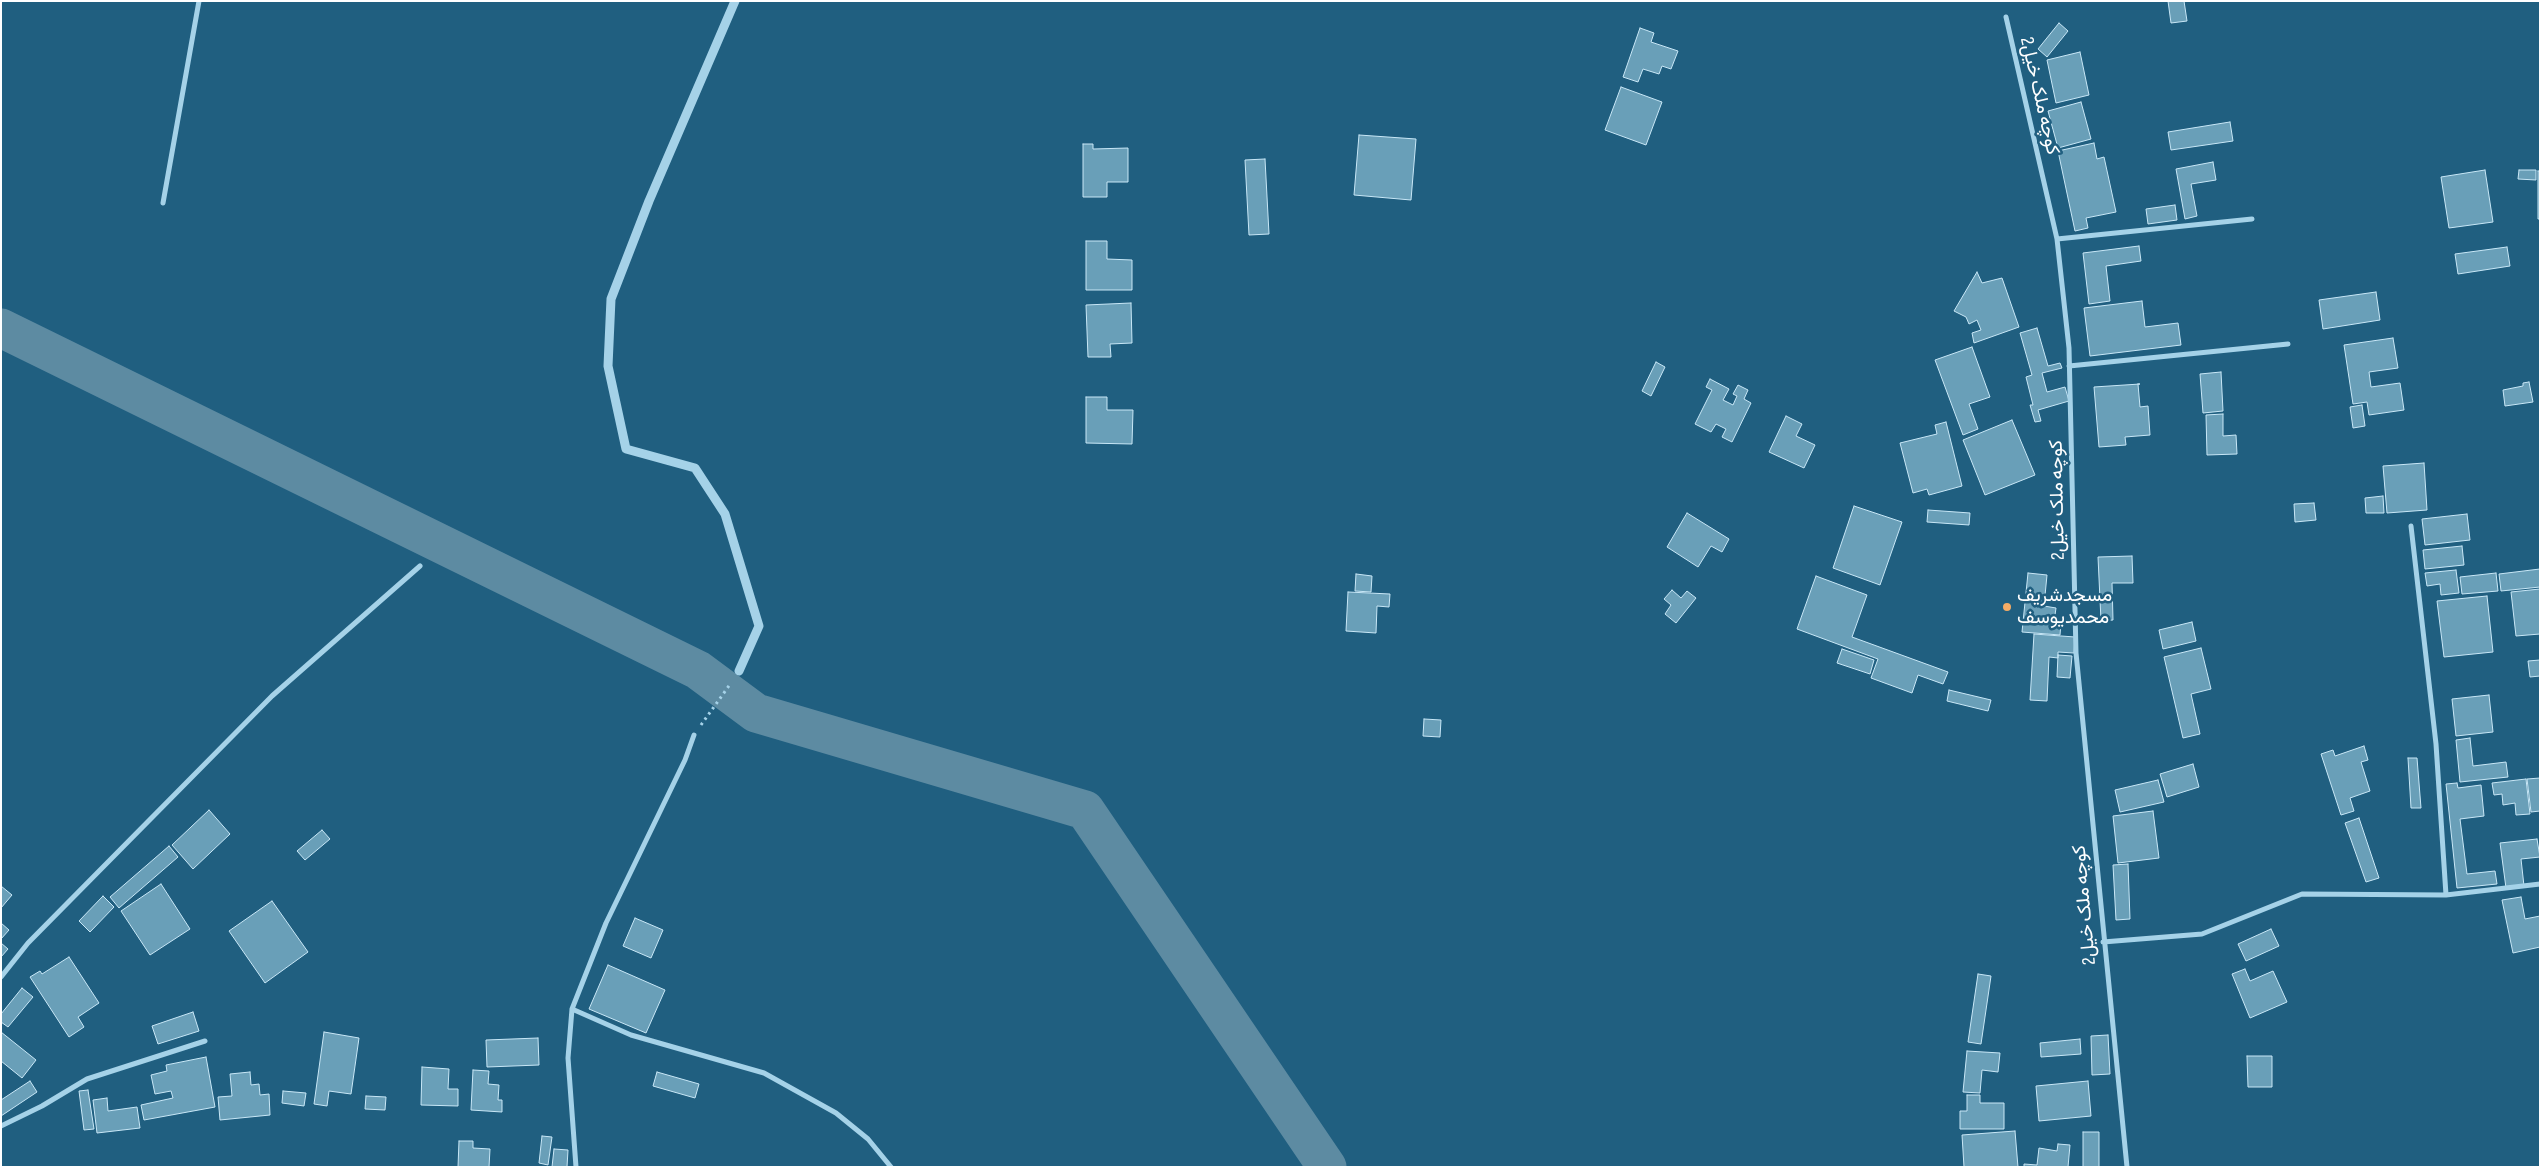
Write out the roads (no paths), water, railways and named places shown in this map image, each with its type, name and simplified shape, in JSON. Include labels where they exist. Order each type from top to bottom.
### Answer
[{"type":"street","points":[[163,203],[200,1]]},
{"type":"street","points":[[735,1],[649,201],[611,299],[608,366],[626,449],[695,468],[726,514],[759,626],[740,671]]},
{"type":"street","name":"کوچه ملک خیل2","points":[[2006,17],[2057,239],[2069,366],[2076,653],[2103,942],[2127,1167]]},
{"type":"street","points":[[2057,239],[2252,219]]},
{"type":"street","points":[[2069,366],[2288,344]]},
{"type":"street","points":[[2411,526],[2436,744],[2446,895]]},
{"type":"street","points":[[1,976],[28,943],[272,696],[420,566]]},
{"type":"street","points":[[576,1167],[568,1058],[572,1009],[606,923],[685,760],[694,735]]},
{"type":"street","points":[[2103,942],[2202,934],[2302,894],[2446,895],[2540,884]]},
{"type":"street","points":[[572,1009],[631,1035],[764,1073],[836,1113],[868,1139],[891,1167]]},
{"type":"street","points":[[1,1126],[42,1106],[87,1079],[205,1041]]},
{"type":"waterway","points":[[1,328],[698,670],[756,713],[1085,810],[1327,1167]]},
{"type":"place","name":"مسجدشریف محمدیوسف","points":[[2007,607]]}]
